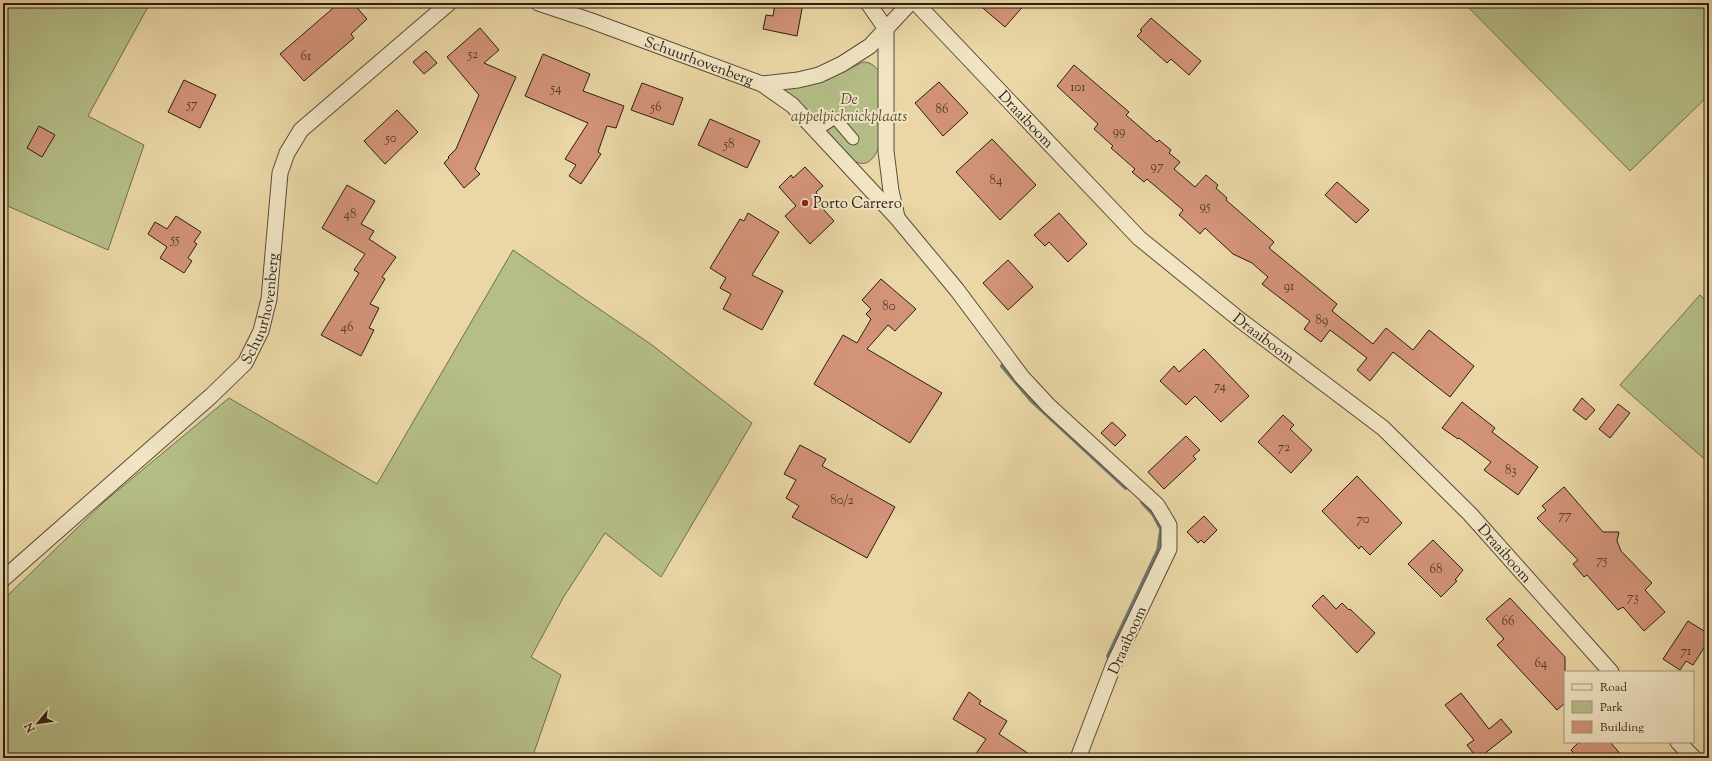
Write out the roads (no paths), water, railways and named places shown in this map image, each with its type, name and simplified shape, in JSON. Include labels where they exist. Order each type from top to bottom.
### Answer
[{"type":"street","name":"Schuurhovenberg","points":[[3,578],[211,396],[245,363],[261,331],[269,299],[280,173],[287,153],[301,130],[449,3]]},
{"type":"street","name":"Schuurhovenberg","points":[[538,3],[589,20],[762,84],[798,80],[819,75],[842,64],[870,46],[910,3]]},
{"type":"street","points":[[868,3],[886,29]]},
{"type":"street","name":"Draaiboom","points":[[916,3],[1139,238],[1240,320],[1383,428],[1470,514],[1610,671]]},
{"type":"street","name":"Draaiboom","points":[[886,29],[886,151],[891,191],[897,218]]},
{"type":"street","name":"Draaiboom","points":[[762,84],[792,105],[817,130],[897,218],[957,290],[1022,377],[1049,406],[1157,505],[1169,525],[1168,549],[1114,664],[1078,758]]},
{"type":"street","points":[[817,130],[835,118],[853,139]]},
{"type":"street","points":[[1679,743],[1694,758]]},
{"type":"waterway","points":[[1003,366],[1032,400],[1126,487]]},
{"type":"waterway","points":[[1109,656],[1159,550],[1162,529],[1154,514],[1143,502]]},
{"type":"place","name":"Porto Carrero","points":[[805,203]]},
{"type":"park label","name":"De appelpicknickplaats","points":[[849,108]]}]
